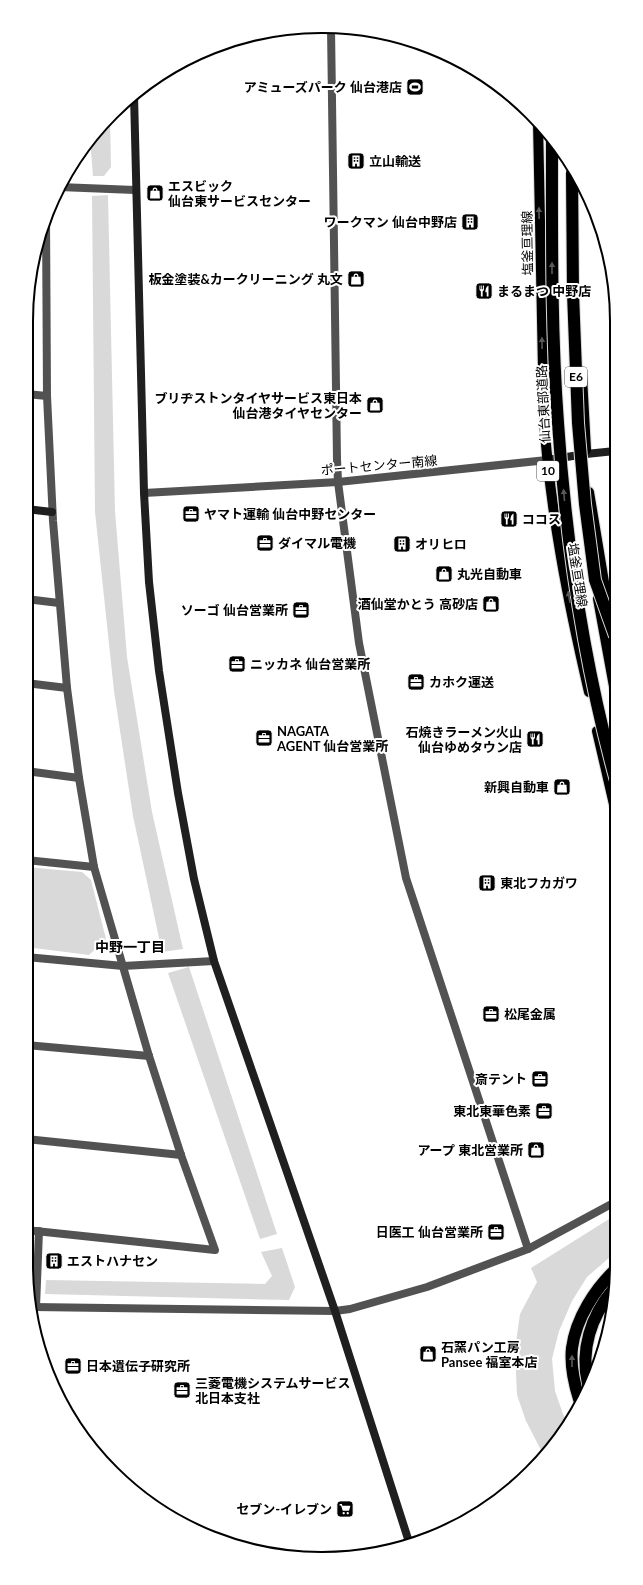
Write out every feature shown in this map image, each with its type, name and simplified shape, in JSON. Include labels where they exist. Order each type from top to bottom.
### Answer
[{"type":"highway","name":"仙台東部道路","points":[[552,149],[552,293],[558,422],[565,510],[586,649],[602,731],[610,760]]},
{"type":"highway","name":"E6","points":[[572,179],[573,293],[578,423],[585,504],[595,580],[610,660]]},
{"type":"highway","points":[[595,580],[610,622]]},
{"type":"highway","points":[[578,1395],[574,1383],[572,1348],[578,1327],[586,1309],[596,1291],[609,1276]]},
{"type":"highway","points":[[587,1376],[585,1359],[587,1340],[592,1323],[608,1296]]},
{"type":"main road","name":"塩釜亘理線","points":[[538,131],[544,419],[547,460],[573,623],[610,786]]},
{"type":"main road","name":"塩釜亘理線","points":[[576,186],[575,255],[589,493],[610,618]]},
{"type":"street","points":[[331,34],[338,482],[359,643],[406,878],[528,1249]]},
{"type":"street","points":[[134,103],[135,190],[144,493],[149,582],[159,671],[176,785],[194,879],[214,961],[335,1311],[408,1539]]},
{"type":"street","points":[[67,187],[135,190]]},
{"type":"street","points":[[33,1231],[216,1250],[181,1154],[149,1056],[94,867],[79,778],[67,688],[52,512],[47,396],[46,236]]},
{"type":"street","points":[[33,395],[47,396]]},
{"type":"street","name":"ポートセンター南線","points":[[144,493],[338,482],[547,460],[610,452]]},
{"type":"street","points":[[33,510],[52,512]]},
{"type":"street","points":[[33,601],[59,603]]},
{"type":"street","points":[[33,684],[67,688]]},
{"type":"street","points":[[33,772],[79,778]]},
{"type":"street","points":[[33,861],[94,867]]},
{"type":"street","points":[[33,958],[123,966],[214,961]]},
{"type":"street","points":[[33,1046],[149,1056]]},
{"type":"street","points":[[33,1140],[181,1154]]},
{"type":"street","points":[[36,1307],[350,1310],[428,1287],[528,1249],[610,1205]]},
{"type":"street","points":[[35,1302],[39,1231]]},
{"type":"shaded area","points":[[110,125],[111,167],[104,176],[93,176],[91,149]]},
{"type":"shaded area","points":[[108,195],[115,511],[127,657],[152,812],[183,949],[162,952],[133,816],[114,691],[95,512],[92,196]]},
{"type":"shaded area","points":[[33,868],[82,872],[91,880],[106,939],[89,955],[33,948]]},
{"type":"shaded area","points":[[189,967],[277,1234],[260,1239],[168,973]]},
{"type":"shaded area","points":[[610,1218],[610,1257],[587,1277],[572,1301],[559,1331],[552,1359],[555,1391],[565,1418],[541,1450],[526,1421],[517,1395],[516,1342],[520,1314],[537,1282],[531,1268]]},
{"type":"shaded area","points":[[282,1248],[295,1287],[289,1300],[45,1294],[46,1280],[265,1284],[272,1276],[261,1252]]},
{"type":"place","name":"アミューズパーク 仙台港店","points":[[415,87]]},
{"type":"place","name":"立山輸送","points":[[356,161]]},
{"type":"place","name":"エスビック 仙台東サービスセンター","points":[[155,193]]},
{"type":"place","name":"ワークマン 仙台中野店","points":[[470,222]]},
{"type":"place","name":"板金塗装&カークリーニング 丸文","points":[[356,279]]},
{"type":"place","name":"まるまつ 中野店","points":[[484,291]]},
{"type":"place","name":"ブリヂストンタイヤサービス東日本 仙台港タイヤセンター","points":[[375,405]]},
{"type":"place","name":"ヤマト運輸 仙台中野センター","points":[[191,514]]},
{"type":"place","name":"ココス","points":[[509,519]]},
{"type":"place","name":"ダイマル電機","points":[[265,543]]},
{"type":"place","name":"オリヒロ","points":[[402,544]]},
{"type":"place","name":"丸光自動車","points":[[444,574]]},
{"type":"place","name":"酒仙堂かとう 高砂店","points":[[491,604]]},
{"type":"place","name":"ソーゴ 仙台営業所","points":[[301,610]]},
{"type":"place","name":"ニッカネ 仙台営業所","points":[[237,664]]},
{"type":"place","name":"カホク運送","points":[[416,682]]},
{"type":"place","name":"NAGATA AGENT 仙台営業所","points":[[264,738]]},
{"type":"place","name":"石焼きラーメン火山 仙台ゆめタウン店","points":[[535,739]]},
{"type":"place","name":"新興自動車","points":[[562,787]]},
{"type":"place","name":"東北フカガワ","points":[[487,883]]},
{"type":"place","name":"松尾金属","points":[[491,1014]]},
{"type":"place","name":"斎テント","points":[[540,1079]]},
{"type":"place","name":"東北東華色素","points":[[544,1111]]},
{"type":"place","name":"アープ 東北営業所","points":[[536,1150]]},
{"type":"place","name":"日医工 仙台営業所","points":[[496,1232]]},
{"type":"place","name":"エストハナセン","points":[[54,1261]]},
{"type":"place","name":"石窯パン工房 Pansee 福室本店","points":[[428,1354]]},
{"type":"place","name":"日本遺伝子研究所","points":[[73,1366]]},
{"type":"place","name":"三菱電機システムサービス 北日本支社","points":[[182,1390]]},
{"type":"place","name":"セブン-イレブン","points":[[345,1509]]},
{"type":"district","name":"中野一丁目","points":[[130,947]]}]
